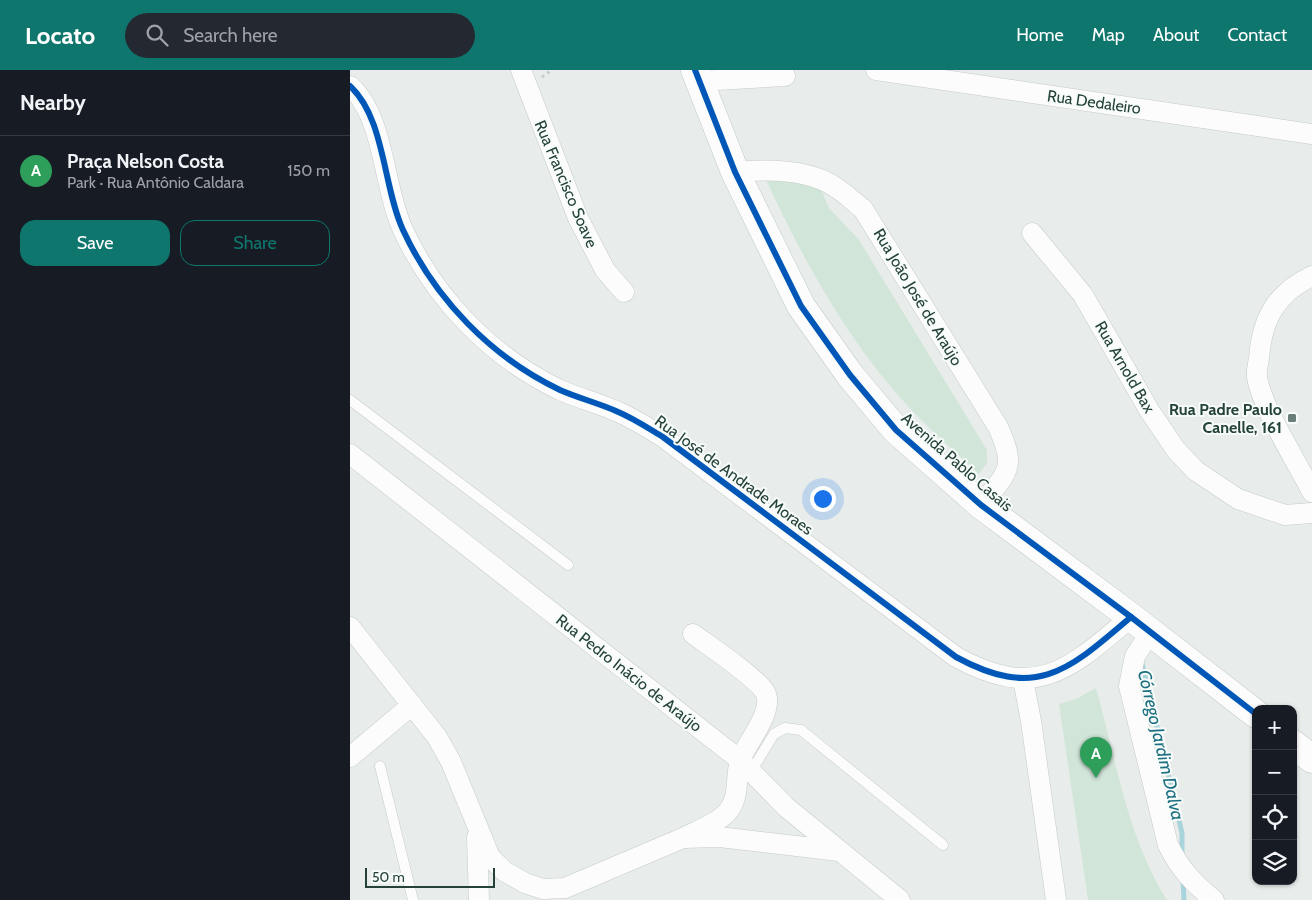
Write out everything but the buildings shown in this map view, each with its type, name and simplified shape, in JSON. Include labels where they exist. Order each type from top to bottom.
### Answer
[{"type":"street","name":"Rua Francisco Soave","points":[[521,70],[578,218],[605,270],[624,292]]},
{"type":"street","name":"Rua Dedaleiro","points":[[876,70],[1312,134]]},
{"type":"street","points":[[698,75],[785,76]]},
{"type":"street","name":"Avenida Pablo Casais","points":[[698,75],[736,172],[801,306],[850,375],[896,430],[981,505],[1141,624],[1252,711]]},
{"type":"street","name":"Rua José de Andrade Moraes","points":[[350,86],[358,93],[370,114],[386,179],[403,229],[424,268],[445,299],[475,332],[531,376],[562,391],[618,412],[663,437],[956,657],[994,674],[1023,679],[1051,675],[1141,624]]},
{"type":"street","name":"Rua João José de Araújo","points":[[736,172],[760,170],[796,172],[834,186],[863,209],[998,427],[1009,450],[1008,464],[1003,478],[981,505]]},
{"type":"street","name":"Rua Arnold Bax","points":[[1032,233],[1083,295],[1149,410],[1176,450],[1196,471],[1238,499],[1285,514],[1312,513]]},
{"type":"street","points":[[1312,276],[1282,295],[1268,316],[1260,346],[1257,377],[1266,404],[1312,492]]},
{"type":"street","name":"Rua Pedro Inácio de Araújo","points":[[350,454],[746,765],[786,807],[838,852],[900,900]]},
{"type":"street","points":[[1141,624],[1129,686],[1168,845],[1178,866],[1194,884],[1214,900]]},
{"type":"street","points":[[350,628],[437,737],[451,762],[490,857],[504,871],[525,883],[559,894],[683,838],[728,812],[765,714],[766,692],[693,634]]},
{"type":"street","points":[[1023,679],[1031,721],[1056,900]]},
{"type":"street","points":[[350,757],[412,706]]},
{"type":"street","points":[[1297,747],[1312,759]]},
{"type":"street","points":[[477,828],[480,900]]},
{"type":"street","points":[[683,838],[727,838],[838,852]]},
{"type":"lane","points":[[350,400],[568,565]]},
{"type":"lane","points":[[746,765],[774,734],[785,728],[801,730],[943,845]]},
{"type":"lane","points":[[380,766],[413,900]]},
{"type":"green space","points":[[769,176],[820,188],[829,208],[859,240],[987,450],[987,463],[979,474],[905,403],[864,352],[811,270],[767,182],[766,177]]},
{"type":"green space","points":[[1096,688],[1132,824],[1153,876],[1167,900],[1088,900],[1059,704],[1076,699]]},
{"type":"waterway","name":"Córrego Jardim Dalva","points":[[1142,663],[1182,833],[1182,855]]},
{"type":"waterway","name":"Córrego Jardim Dalva","points":[[1183,881],[1184,900]]},
{"type":"cycle path","points":[[695,70],[735,172],[801,306],[850,375],[896,430],[981,505],[1131,617],[1252,711]]},
{"type":"cycle path","points":[[350,86],[362,100],[370,116],[377,134],[396,213],[416,255],[431,279],[449,302],[488,343],[511,361],[560,390],[609,408],[663,437],[956,657],[984,670],[1009,677],[1031,678],[1051,673],[1070,665],[1089,652],[1131,617]]},
{"type":"place","name":"Rua Padre Paulo Canelle, 161","points":[[1292,418]]},
{"type":"place","name":"Praça Nelson Costa","points":[[1096,778]]}]
